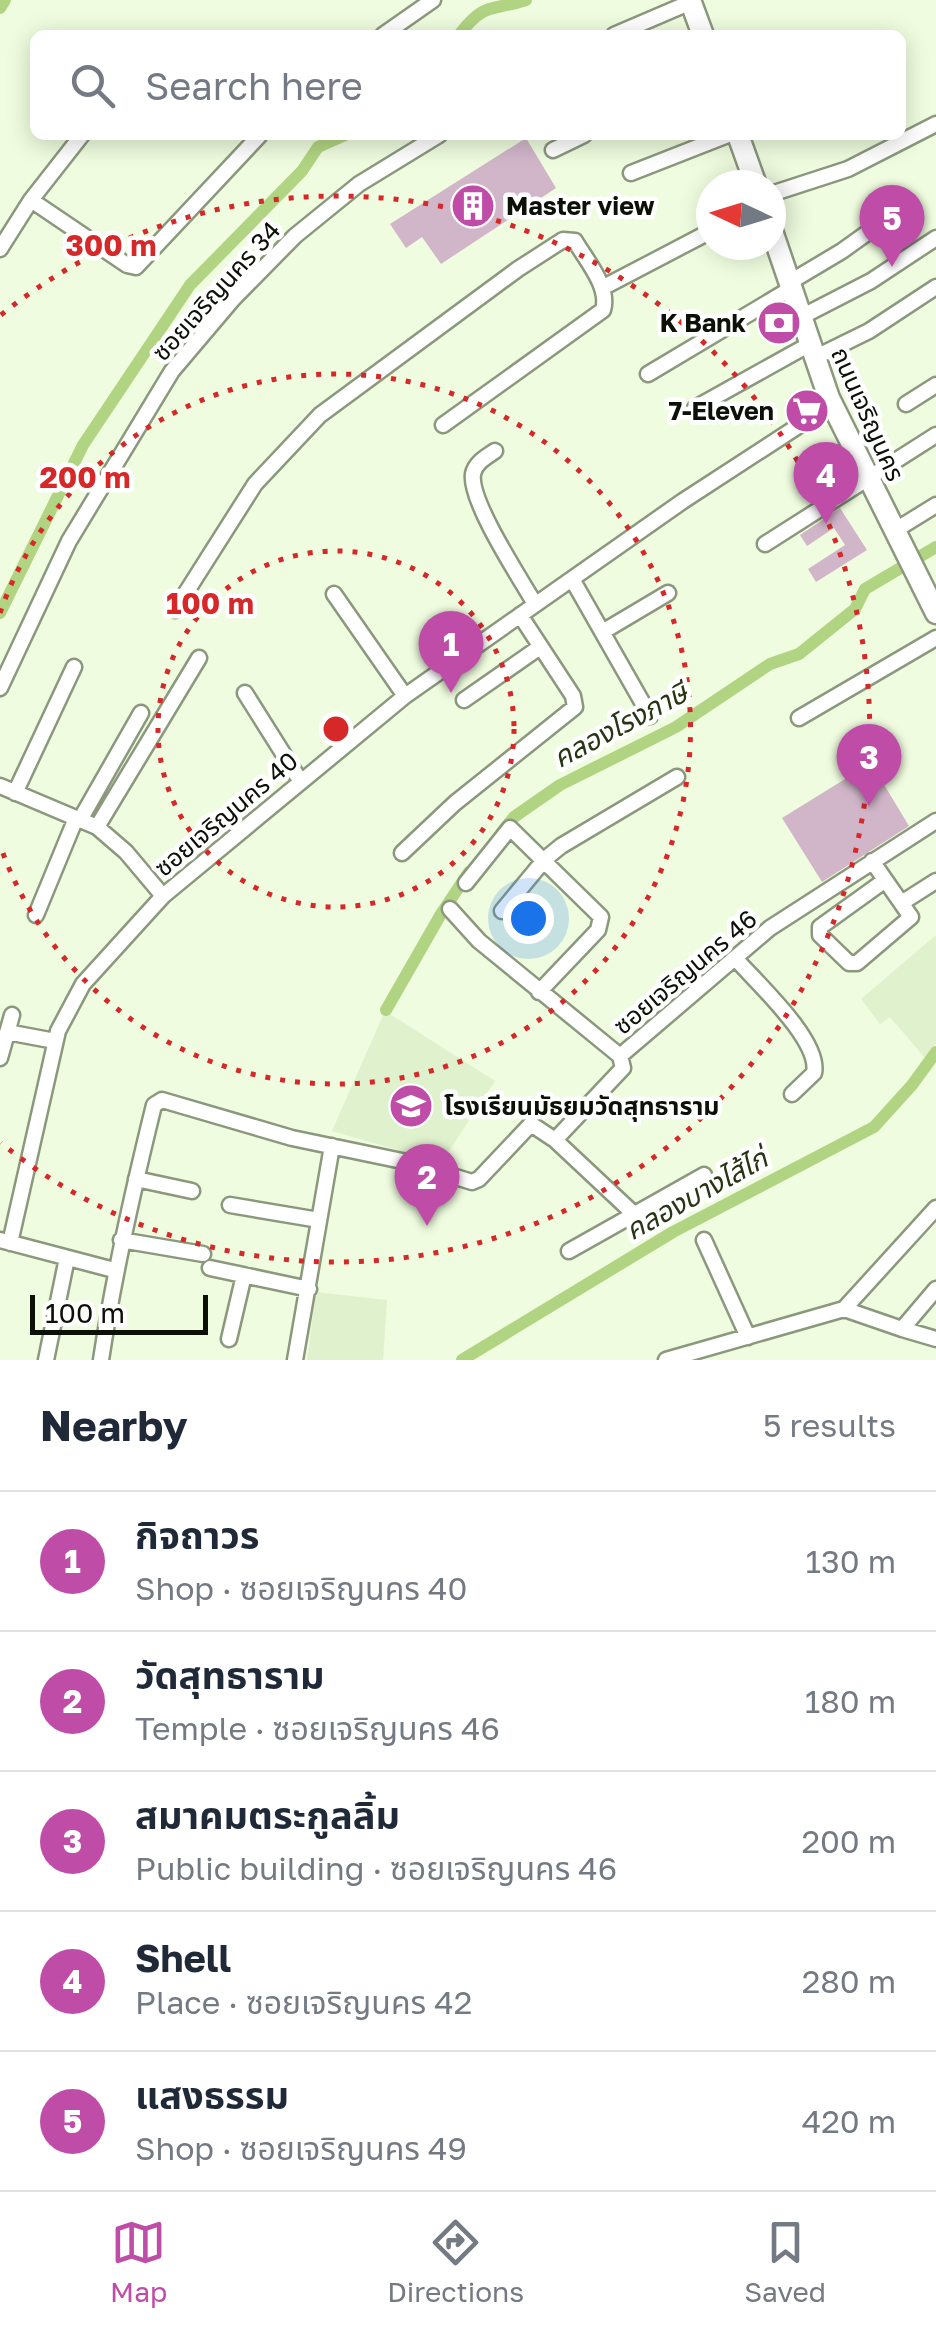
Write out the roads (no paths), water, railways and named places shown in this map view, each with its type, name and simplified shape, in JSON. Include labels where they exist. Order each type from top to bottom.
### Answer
[{"type":"main road","points":[[691,1],[701,30]]},
{"type":"main road","points":[[740,140],[751,170]]},
{"type":"main road","name":"ถนนเจริญนคร","points":[[782,260],[832,404],[894,531],[934,602]]},
{"type":"street","points":[[390,30],[432,0]]},
{"type":"street","points":[[625,30],[691,1]]},
{"type":"street","points":[[906,139],[936,124]]},
{"type":"street","points":[[0,249],[31,200],[78,140]]},
{"type":"street","points":[[31,200],[136,267],[255,140]]},
{"type":"street","name":"ซอยเจริญนคร 34","points":[[0,688],[69,541],[172,371],[233,299],[295,236],[359,184],[431,140]]},
{"type":"street","points":[[553,150],[574,140]]},
{"type":"street","points":[[631,173],[715,140]]},
{"type":"street","points":[[786,189],[848,169],[905,140]]},
{"type":"street","points":[[648,374],[791,285],[902,208]]},
{"type":"street","points":[[801,317],[871,281],[936,238]]},
{"type":"street","points":[[602,288],[696,239]]},
{"type":"street","points":[[175,610],[255,484],[320,415],[562,240],[575,241],[602,288],[606,304],[599,314],[443,425]]},
{"type":"street","points":[[696,408],[812,351],[869,331],[936,287]]},
{"type":"street","points":[[906,404],[936,385]]},
{"type":"street","name":"ซอยเจริญนคร 40","points":[[5,1242],[55,1041],[83,984],[163,896],[405,696],[693,494],[832,404]]},
{"type":"street","points":[[765,544],[936,435]]},
{"type":"street","points":[[494,451],[473,472],[475,496],[535,604]]},
{"type":"street","points":[[894,531],[936,504]]},
{"type":"street","points":[[572,579],[650,716]]},
{"type":"street","points":[[604,630],[668,592]]},
{"type":"street","points":[[334,594],[405,696]]},
{"type":"street","points":[[402,853],[455,803],[576,707],[576,701],[520,615]]},
{"type":"street","points":[[800,718],[936,638]]},
{"type":"street","points":[[464,700],[540,646]]},
{"type":"street","points":[[98,827],[200,658]]},
{"type":"street","points":[[15,792],[74,666]]},
{"type":"street","points":[[245,694],[301,782]]},
{"type":"street","points":[[36,915],[78,819],[141,712]]},
{"type":"street","points":[[502,911],[545,859],[677,776]]},
{"type":"street","points":[[0,786],[98,827],[126,852],[163,896]]},
{"type":"street","name":"ซอยเจริญนคร 46","points":[[555,1140],[623,1068],[620,1056],[735,958],[782,920],[936,821]]},
{"type":"street","points":[[466,883],[507,829],[514,829],[602,917],[602,923],[539,992]]},
{"type":"street","points":[[872,861],[911,914],[909,921],[857,962],[844,961],[820,934],[820,926],[884,881]]},
{"type":"street","points":[[903,902],[936,881]]},
{"type":"street","points":[[450,910],[478,942],[620,1056]]},
{"type":"street","points":[[735,958],[814,1054],[814,1073],[792,1094]]},
{"type":"street","points":[[0,1058],[12,1016]]},
{"type":"street","points":[[7,1032],[55,1041]]},
{"type":"street","points":[[101,1360],[121,1240],[154,1105],[162,1100],[472,1182],[528,1124],[535,1124],[634,1214]]},
{"type":"street","points":[[295,1360],[332,1146]]},
{"type":"street","points":[[569,1251],[704,1175]]},
{"type":"street","points":[[136,1179],[192,1191]]},
{"type":"street","points":[[230,1206],[319,1220]]},
{"type":"street","points":[[666,1360],[844,1309],[936,1208]]},
{"type":"street","points":[[121,1240],[309,1289]]},
{"type":"street","points":[[704,1240],[748,1337]]},
{"type":"street","points":[[5,1242],[114,1270]]},
{"type":"street","points":[[46,1360],[67,1258]]},
{"type":"street","points":[[229,1339],[244,1274]]},
{"type":"street","points":[[902,1328],[936,1289]]},
{"type":"street","points":[[844,1309],[936,1338]]},
{"type":"waterway","points":[[0,8],[5,0]]},
{"type":"waterway","points":[[463,30],[483,12],[526,0]]},
{"type":"waterway","points":[[0,613],[83,445],[190,285],[302,171],[318,147],[334,140]]},
{"type":"waterway","name":"คลองโรงภาษี","points":[[501,833],[514,817],[560,785],[676,727],[770,664],[799,654],[855,609],[865,589],[936,547]]},
{"type":"waterway","name":"คลองโรงภาษี","points":[[386,1010],[469,872]]},
{"type":"waterway","name":"คลองบางไส้ไก่","points":[[462,1360],[673,1232],[874,1127],[936,1052]]},
{"type":"place","name":"Master view","points":[[473,206]]},
{"type":"place","name":"แสงธรรม","points":[[892,267]]},
{"type":"place","name":"K Bank","points":[[779,323]]},
{"type":"place","name":"7-Eleven","points":[[807,411]]},
{"type":"place","name":"Shell","points":[[826,524]]},
{"type":"place","name":"กิจถาวร","points":[[451,693]]},
{"type":"place","name":"สมาคมตระกูลลิ้ม","points":[[869,806]]},
{"type":"place","name":"โรงเรียนมัธยมวัดสุทธาราม","points":[[411,1106]]},
{"type":"place","name":"วัดสุทธาราม","points":[[427,1226]]}]
